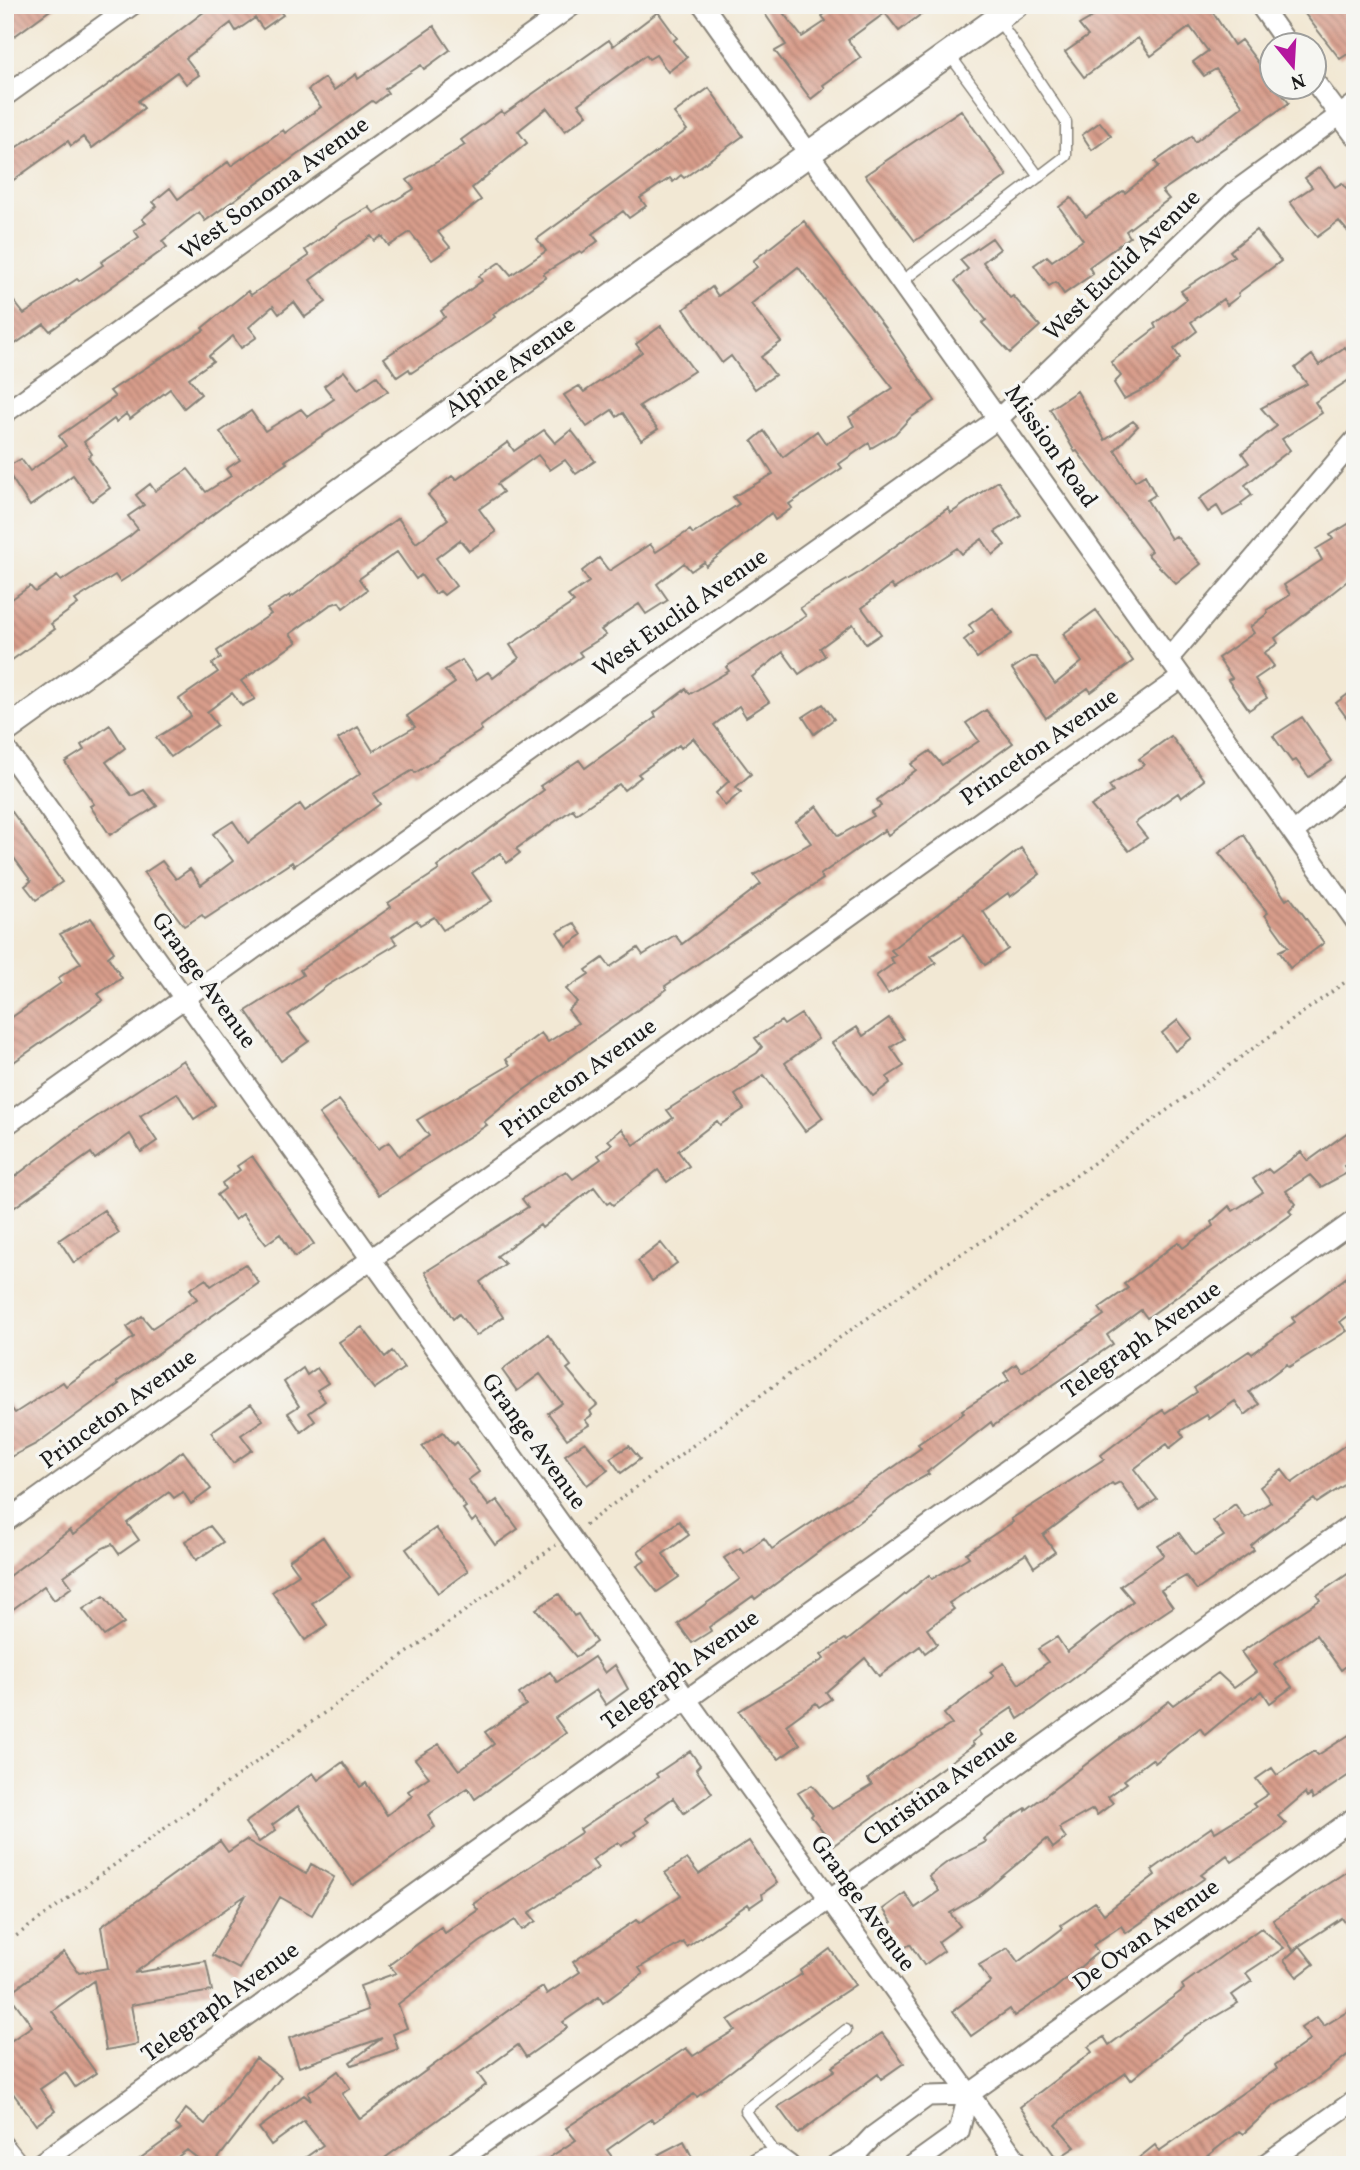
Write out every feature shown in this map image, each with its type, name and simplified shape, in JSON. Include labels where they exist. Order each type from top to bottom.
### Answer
[{"type":"street","points":[[5,96],[132,5]]},
{"type":"street","name":"West Sonoma Avenue","points":[[5,413],[573,5]]},
{"type":"street","name":"Mission Road","points":[[703,5],[1355,920]]},
{"type":"street","points":[[1260,5],[1279,32]]},
{"type":"street","name":"Alpine Avenue","points":[[5,731],[1007,12]]},
{"type":"street","points":[[1328,92],[1347,109],[1355,136]]},
{"type":"street","name":"West Euclid Avenue","points":[[5,1126],[999,418],[1233,193],[1347,109]]},
{"type":"street","points":[[1169,658],[1355,440]]},
{"type":"street","name":"Princeton Avenue","points":[[5,1522],[1182,677]]},
{"type":"street","name":"Grange Avenue","points":[[5,748],[1020,2165]]},
{"type":"street","points":[[1293,833],[1355,780]]},
{"type":"street","name":"Telegraph Avenue","points":[[38,2165],[1355,1220]]},
{"type":"street","name":"Christina Avenue","points":[[452,2165],[828,1900],[1355,1522]]},
{"type":"street","name":"De Ovan Avenue","points":[[968,2095],[1355,1818]]},
{"type":"street","points":[[836,2165],[862,2159],[873,2136],[928,2096],[968,2095],[959,2132],[913,2165]]},
{"type":"street","points":[[1264,2165],[1355,2099]]},
{"type":"street","points":[[753,2165],[763,2159],[784,2161]]},
{"type":"lane","points":[[901,282],[1066,156],[1066,122],[1007,12]]},
{"type":"lane","points":[[948,54],[1040,177]]},
{"type":"lane","points":[[784,2161],[745,2110],[846,2030]]},
{"type":"lane","points":[[5,2140],[25,2165]]},
{"type":"path","points":[[5,1944],[552,1549],[568,1534],[590,1522],[943,1265],[999,1231],[1355,975]]},
{"type":"building","points":[[14,5],[57,5],[5,43],[5,12]]},
{"type":"building","points":[[213,5],[275,5],[283,15],[263,29],[255,18],[236,31],[231,23],[186,58],[199,75],[186,84],[177,72],[138,101],[144,108],[92,148],[83,137],[71,146],[68,141],[5,186],[5,155],[101,90]]},
{"type":"building","points":[[759,5],[777,5],[802,37],[826,21],[822,16],[838,5],[933,5],[899,31],[885,13],[848,40],[861,58],[823,85],[825,88],[811,99],[775,51],[786,45]]},
{"type":"building","points":[[1113,5],[1208,5],[1234,45],[1241,40],[1258,62],[1258,102],[1289,103],[1162,191],[1169,199],[1126,231],[1130,237],[1089,267],[1093,274],[1064,294],[1056,282],[1049,286],[1034,265],[1047,256],[1052,261],[1083,240],[1059,207],[1071,198],[1086,217],[1123,191],[1125,193],[1159,166],[1155,162],[1192,136],[1195,142],[1243,106],[1216,69],[1204,76],[1193,62],[1208,51],[1190,27],[1151,56],[1138,38],[1084,77],[1065,52],[1088,36],[1079,25]]},
{"type":"building","points":[[1298,5],[1348,5],[1355,14],[1355,49],[1340,59],[1328,44],[1328,32],[1319,32]]},
{"type":"building","points":[[658,12],[677,38],[673,41],[687,57],[668,72],[656,55],[649,59],[646,55],[578,104],[587,115],[565,131],[547,108],[518,131],[527,143],[472,188],[481,200],[438,232],[450,247],[432,260],[410,232],[389,246],[382,236],[375,241],[371,236],[310,280],[326,302],[305,317],[294,302],[279,314],[273,306],[249,327],[257,337],[241,348],[233,336],[209,356],[213,361],[189,378],[201,394],[184,408],[170,389],[130,419],[126,414],[116,422],[114,419],[84,442],[92,454],[88,457],[110,488],[92,501],[73,475],[30,506],[5,468],[21,459],[30,471],[66,446],[59,436],[115,397],[110,391],[204,330],[202,328],[248,291],[251,295],[309,256],[305,250],[344,221],[369,207],[374,213],[414,189],[407,180],[465,145],[461,140],[501,111],[504,114],[609,40],[613,46]]},
{"type":"building","points":[[434,26],[450,50],[424,69],[421,65],[385,89],[388,93],[375,103],[372,101],[205,221],[199,212],[162,241],[167,247],[50,331],[44,324],[5,351],[5,290],[24,314],[77,279],[79,281],[103,265],[101,262],[139,237],[134,230],[146,223],[142,219],[157,206],[153,202],[170,188],[178,199],[228,162],[231,166],[321,107],[308,90],[325,78],[334,90],[356,74],[358,79]]},
{"type":"building","points":[[709,88],[743,136],[684,178],[681,175],[673,182],[670,178],[640,198],[646,206],[629,218],[623,211],[592,234],[598,241],[543,274],[546,277],[493,314],[495,317],[411,373],[409,369],[397,377],[384,358],[445,317],[441,311],[482,281],[479,276],[500,262],[511,275],[546,251],[537,239],[687,130],[674,113]]},
{"type":"building","points":[[961,110],[1007,176],[915,241],[865,175]]},
{"type":"building","points":[[1100,122],[1111,136],[1092,150],[1082,135]]},
{"type":"building","points":[[1320,167],[1335,187],[1342,183],[1355,198],[1355,240],[1339,221],[1317,237],[1290,202],[1312,187],[1305,178]]},
{"type":"building","points":[[804,221],[888,332],[935,401],[910,418],[895,434],[871,448],[869,443],[839,464],[842,468],[789,504],[792,508],[775,520],[771,513],[706,566],[704,562],[691,571],[684,563],[657,584],[668,600],[646,614],[639,604],[601,630],[606,635],[579,652],[582,656],[505,708],[480,727],[482,730],[415,773],[413,770],[373,794],[380,804],[294,866],[292,862],[205,919],[202,915],[184,926],[144,873],[162,861],[176,879],[190,869],[201,885],[233,861],[213,834],[233,821],[248,843],[300,804],[305,811],[361,773],[338,739],[358,727],[373,751],[415,727],[407,716],[455,683],[445,670],[462,660],[476,680],[488,672],[493,678],[519,658],[510,645],[574,602],[568,596],[589,582],[582,571],[599,558],[609,571],[650,544],[656,552],[690,530],[693,534],[739,504],[733,497],[773,474],[752,441],[764,431],[783,457],[817,431],[826,444],[854,426],[849,417],[893,388],[798,267],[751,304],[781,342],[761,357],[775,375],[755,389],[731,356],[722,363],[684,309],[712,287],[718,296],[757,267],[753,261]]},
{"type":"building","points":[[1256,230],[1281,261],[1238,293],[1239,296],[1227,305],[1223,299],[1191,322],[1197,331],[1174,349],[1180,358],[1156,383],[1124,399],[1114,383],[1121,376],[1111,362],[1156,328],[1154,324],[1187,299],[1181,291],[1234,256],[1230,251]]},
{"type":"building","points":[[992,238],[1000,249],[983,262],[1010,298],[1013,296],[1040,326],[1010,353],[982,323],[986,320],[955,281],[968,269],[960,260]]},
{"type":"building","points":[[661,326],[694,371],[639,406],[658,429],[641,440],[623,413],[617,417],[612,410],[587,427],[564,395],[579,386],[584,392],[620,368],[642,352],[636,344]]},
{"type":"building","points":[[1345,347],[1355,361],[1355,376],[1315,402],[1322,413],[1282,439],[1290,450],[1245,485],[1252,495],[1241,503],[1242,505],[1223,516],[1217,506],[1208,512],[1199,499],[1249,463],[1242,453],[1277,426],[1261,408],[1307,384],[1295,368],[1312,355],[1319,365]]},
{"type":"building","points":[[344,371],[358,389],[377,376],[388,391],[285,461],[287,463],[236,497],[134,573],[120,582],[115,575],[75,600],[78,604],[51,624],[55,629],[5,665],[5,604],[30,586],[35,592],[57,576],[61,581],[130,536],[138,529],[128,516],[144,505],[136,495],[150,484],[155,491],[188,469],[206,492],[231,476],[226,469],[240,460],[220,432],[251,411],[265,431],[301,409],[308,417],[334,399],[324,386]]},
{"type":"building","points":[[1077,391],[1105,440],[1133,421],[1138,426],[1115,450],[1135,481],[1145,475],[1155,495],[1147,500],[1171,539],[1176,536],[1201,564],[1176,584],[1147,554],[1151,551],[1077,451],[1075,452],[1050,409]]},
{"type":"building","points":[[544,430],[555,443],[571,430],[595,461],[576,474],[565,460],[550,470],[538,455],[497,484],[503,492],[479,509],[496,532],[469,551],[460,540],[436,558],[456,586],[444,595],[440,591],[435,594],[421,575],[416,579],[397,552],[359,579],[367,590],[343,608],[339,602],[330,605],[290,634],[297,642],[241,681],[255,699],[242,706],[232,693],[207,712],[217,725],[171,757],[156,738],[191,716],[179,699],[218,672],[212,664],[221,658],[217,651],[271,614],[267,609],[290,595],[290,598],[398,518],[416,543],[448,519],[428,495],[452,476],[456,480],[508,442],[514,451]]},
{"type":"building","points":[[998,481],[1021,515],[995,532],[1005,545],[993,555],[982,539],[962,554],[957,548],[894,589],[891,585],[862,608],[881,634],[866,644],[853,624],[820,648],[825,656],[799,674],[783,652],[752,677],[769,702],[746,717],[739,706],[714,725],[751,774],[736,787],[741,792],[725,806],[716,793],[729,781],[693,738],[681,748],[679,745],[638,774],[641,777],[624,790],[619,784],[576,814],[573,809],[516,849],[520,853],[507,863],[500,853],[472,873],[492,901],[443,930],[434,917],[420,925],[417,920],[392,937],[397,944],[328,985],[288,1015],[309,1041],[281,1061],[246,1011],[303,975],[300,970],[391,907],[388,903],[439,870],[437,867],[544,790],[540,786],[579,760],[585,768],[656,717],[654,713],[686,689],[690,694],[729,671],[726,667],[806,616],[800,608],[857,574],[948,508],[951,513]]},
{"type":"building","points":[[1355,520],[1355,575],[1275,638],[1278,643],[1264,653],[1274,666],[1255,679],[1267,698],[1249,710],[1228,680],[1232,678],[1218,658],[1254,633],[1250,627],[1268,613],[1267,610],[1290,595],[1284,585],[1322,560],[1316,549],[1333,539],[1330,535]]},
{"type":"building","points":[[993,608],[1012,634],[977,658],[964,640],[974,632],[969,625]]},
{"type":"building","points":[[1096,610],[1133,661],[1091,692],[1088,688],[1046,718],[1012,669],[1030,657],[1036,657],[1055,684],[1082,662],[1063,634]]},
{"type":"building","points":[[1355,689],[1355,729],[1336,703]]},
{"type":"building","points":[[823,704],[834,719],[814,734],[803,717]]},
{"type":"building","points":[[986,710],[1013,743],[888,835],[885,830],[820,875],[823,879],[665,986],[667,989],[517,1095],[484,1122],[487,1125],[379,1195],[319,1114],[339,1100],[378,1149],[389,1142],[399,1156],[429,1136],[417,1120],[510,1065],[506,1059],[541,1033],[548,1042],[578,1023],[568,1010],[577,1002],[566,989],[589,974],[586,970],[603,958],[610,967],[638,948],[643,955],[675,935],[682,944],[761,884],[754,875],[811,843],[796,822],[817,806],[838,836],[874,816],[871,812],[881,806],[877,800],[916,770],[911,764],[930,751],[942,765],[979,741],[966,723]]},
{"type":"building","points":[[1302,717],[1332,761],[1309,777],[1296,760],[1292,762],[1273,736]]},
{"type":"building","points":[[110,725],[125,748],[106,762],[132,796],[144,790],[157,806],[110,835],[90,806],[94,804],[65,762],[84,750],[81,745]]},
{"type":"building","points":[[1171,736],[1204,780],[1181,798],[1178,793],[1135,823],[1147,838],[1129,851],[1091,806],[1113,792],[1109,786],[1144,765],[1139,759]]},
{"type":"building","points":[[5,802],[62,882],[36,900],[25,886],[31,881],[11,854],[5,859]]},
{"type":"building","points":[[1244,835],[1286,900],[1290,897],[1324,943],[1290,968],[1279,951],[1288,947],[1265,915],[1268,913],[1219,853]]},
{"type":"building","points":[[1021,848],[1040,874],[1010,897],[1008,893],[983,911],[1008,949],[985,965],[963,935],[931,956],[936,963],[888,994],[876,976],[894,963],[890,958],[896,955],[891,950]]},
{"type":"building","points":[[91,918],[114,952],[108,957],[122,978],[98,994],[103,1000],[5,1068],[5,1022],[61,983],[58,978],[81,963],[60,934]]},
{"type":"building","points":[[574,923],[582,935],[566,946],[557,932]]},
{"type":"building","points":[[801,1014],[818,1039],[785,1063],[823,1118],[805,1131],[764,1075],[735,1095],[744,1109],[720,1125],[717,1121],[678,1151],[689,1166],[667,1182],[658,1170],[613,1205],[610,1202],[607,1204],[594,1187],[542,1228],[540,1225],[497,1256],[505,1264],[480,1282],[503,1317],[476,1336],[459,1314],[453,1319],[425,1272],[528,1207],[522,1199],[535,1190],[566,1171],[573,1179],[601,1159],[598,1155],[612,1144],[608,1140],[622,1129],[634,1145],[673,1118],[667,1110],[757,1053],[762,1047],[755,1038],[781,1021],[784,1025]]},
{"type":"building","points":[[889,1018],[904,1039],[891,1047],[904,1066],[887,1077],[890,1083],[873,1096],[832,1043],[857,1027],[863,1036]]},
{"type":"building","points":[[1178,1020],[1192,1038],[1175,1051],[1162,1033]]},
{"type":"building","points":[[183,1060],[215,1105],[194,1119],[177,1093],[140,1116],[157,1141],[141,1152],[130,1134],[95,1159],[91,1153],[5,1214],[5,1184],[75,1131]]},
{"type":"building","points":[[1355,1127],[1355,1158],[1344,1166],[1349,1172],[1321,1187],[1310,1175],[1286,1191],[1296,1204],[1289,1211],[1292,1214],[1147,1318],[1141,1310],[1107,1335],[1113,1344],[993,1426],[991,1422],[927,1472],[929,1474],[907,1486],[755,1599],[753,1596],[709,1627],[711,1631],[692,1643],[678,1624],[740,1579],[724,1558],[740,1548],[744,1553],[764,1538],[772,1549],[868,1485],[921,1448],[918,1444],[964,1413],[962,1410],[1009,1380],[1004,1373],[1016,1364],[1022,1372],[1104,1315],[1099,1308],[1128,1288],[1124,1284],[1178,1242],[1183,1248],[1213,1226],[1211,1222],[1229,1206],[1233,1211],[1263,1192],[1253,1179],[1268,1169],[1272,1173],[1301,1152],[1308,1161]]},
{"type":"building","points":[[252,1156],[314,1244],[295,1257],[280,1234],[266,1244],[243,1214],[235,1220],[217,1195],[225,1189],[222,1183],[240,1170],[237,1166]]},
{"type":"building","points":[[104,1210],[119,1233],[74,1263],[59,1240]]},
{"type":"building","points":[[661,1243],[677,1263],[652,1281],[638,1261]]},
{"type":"building","points":[[245,1264],[259,1283],[117,1382],[119,1384],[36,1444],[5,1460],[5,1399],[15,1413],[63,1382],[66,1386],[134,1337],[127,1327],[142,1316],[152,1328],[197,1299],[190,1289],[206,1279],[211,1286]]},
{"type":"building","points":[[1355,1271],[1355,1311],[1340,1322],[1347,1331],[1289,1367],[1287,1364],[1249,1392],[1259,1404],[1245,1415],[1235,1401],[1209,1419],[1207,1415],[1180,1431],[1184,1437],[1170,1448],[1167,1444],[1134,1469],[1157,1499],[1140,1511],[1120,1482],[1114,1485],[1112,1483],[1043,1535],[1055,1552],[1034,1567],[1026,1554],[949,1603],[954,1609],[927,1629],[937,1644],[925,1653],[920,1646],[879,1676],[865,1658],[826,1692],[831,1699],[819,1707],[816,1703],[786,1725],[800,1744],[779,1759],[763,1744],[739,1711],[824,1659],[821,1655],[845,1639],[847,1641],[929,1575],[932,1579],[969,1557],[966,1553],[1013,1522],[1011,1519],[1104,1459],[1101,1455],[1123,1438],[1163,1410],[1165,1413],[1197,1392],[1194,1388],[1249,1351],[1252,1354],[1295,1322],[1292,1318]]},
{"type":"building","points":[[362,1327],[385,1357],[392,1351],[404,1368],[374,1389],[339,1342]]},
{"type":"building","points":[[548,1335],[571,1366],[567,1369],[597,1405],[590,1411],[592,1415],[585,1420],[589,1425],[567,1439],[548,1413],[562,1403],[540,1374],[517,1391],[502,1370]]},
{"type":"building","points":[[303,1368],[307,1375],[317,1368],[328,1383],[317,1390],[325,1401],[309,1413],[315,1421],[301,1432],[288,1413],[299,1406],[284,1382]]},
{"type":"building","points":[[251,1404],[263,1420],[241,1435],[252,1450],[233,1463],[211,1432]]},
{"type":"building","points":[[443,1432],[454,1445],[457,1442],[479,1472],[468,1480],[489,1506],[497,1500],[518,1529],[495,1545],[476,1518],[472,1522],[463,1509],[466,1507],[422,1446]]},
{"type":"building","points":[[1355,1438],[1355,1478],[1317,1503],[1314,1499],[1260,1538],[1251,1546],[1254,1550],[1197,1590],[1186,1576],[1161,1590],[1173,1607],[1131,1635],[1036,1707],[1018,1719],[1012,1708],[978,1731],[981,1735],[972,1742],[974,1745],[834,1845],[811,1816],[813,1814],[798,1793],[812,1785],[832,1809],[872,1785],[868,1779],[888,1763],[952,1724],[944,1714],[994,1676],[990,1672],[1004,1663],[1019,1684],[1048,1662],[1038,1649],[1057,1637],[1067,1652],[1133,1601],[1120,1586],[1164,1555],[1158,1546],[1179,1533],[1195,1555],[1224,1536],[1213,1521],[1235,1504],[1245,1518],[1271,1502],[1260,1487],[1282,1470],[1292,1483]]},
{"type":"building","points":[[585,1442],[608,1470],[587,1485],[565,1455]]},
{"type":"building","points":[[629,1446],[640,1459],[621,1473],[610,1458]]},
{"type":"building","points":[[183,1451],[211,1489],[191,1504],[183,1492],[174,1498],[169,1492],[127,1523],[139,1540],[119,1554],[112,1544],[103,1548],[64,1576],[72,1587],[54,1600],[44,1586],[5,1615],[5,1579],[70,1530],[73,1535]]},
{"type":"building","points":[[679,1521],[689,1535],[663,1554],[679,1577],[657,1592],[637,1566],[645,1561],[638,1551]]},
{"type":"building","points":[[210,1526],[223,1542],[196,1560],[185,1541]]},
{"type":"building","points":[[436,1528],[468,1571],[438,1593],[406,1549]]},
{"type":"building","points":[[323,1537],[350,1577],[312,1603],[327,1625],[305,1640],[272,1592],[299,1574],[289,1560]]},
{"type":"building","points":[[1355,1569],[1355,1634],[1345,1643],[1355,1659],[1341,1670],[1316,1635],[1274,1664],[1292,1687],[1270,1703],[1262,1691],[1253,1698],[1252,1696],[1205,1735],[1200,1728],[1155,1763],[1152,1759],[1124,1780],[1127,1783],[1108,1797],[1113,1803],[1097,1815],[1093,1809],[1059,1828],[1066,1838],[1053,1848],[1047,1839],[980,1895],[950,1913],[960,1926],[938,1942],[944,1951],[924,1965],[910,1944],[902,1950],[886,1926],[892,1922],[883,1909],[905,1893],[915,1908],[939,1891],[929,1876],[946,1863],[986,1842],[984,1839],[1007,1820],[1026,1810],[1169,1701],[1173,1705],[1218,1673],[1234,1688],[1256,1672],[1241,1652],[1320,1600],[1317,1595]]},
{"type":"building","points":[[559,1594],[574,1616],[578,1614],[596,1642],[576,1657],[536,1609]]},
{"type":"building","points":[[104,1596],[124,1623],[104,1636],[83,1609]]},
{"type":"building","points":[[594,1657],[605,1673],[615,1665],[628,1689],[606,1705],[596,1690],[555,1718],[566,1733],[475,1799],[468,1788],[428,1815],[435,1827],[353,1885],[298,1806],[272,1825],[276,1830],[259,1842],[245,1823],[313,1773],[318,1780],[343,1762],[360,1787],[366,1783],[387,1815],[412,1796],[408,1791],[429,1777],[415,1759],[439,1744],[459,1770],[494,1744],[485,1732],[526,1705],[519,1694],[550,1672],[557,1682]]},
{"type":"building","points":[[1355,1731],[1355,1771],[1313,1799],[1311,1794],[1307,1797],[1305,1793],[1278,1816],[1286,1824],[1268,1838],[1232,1862],[1227,1855],[1201,1875],[1205,1878],[1126,1933],[1121,1926],[1093,1945],[1098,1952],[1054,1989],[1014,2016],[1010,2009],[971,2036],[953,2011],[991,1982],[979,1965],[1008,1948],[1018,1962],[1063,1928],[1061,1925],[1095,1902],[1104,1914],[1155,1875],[1152,1870],[1196,1838],[1212,1827],[1215,1832],[1256,1807],[1253,1804],[1268,1794],[1256,1779],[1272,1768],[1277,1775],[1314,1751],[1318,1755]]},
{"type":"building","points":[[690,1751],[700,1765],[696,1769],[712,1793],[684,1813],[673,1798],[645,1818],[649,1822],[634,1832],[637,1835],[621,1846],[618,1842],[592,1860],[598,1868],[529,1913],[536,1921],[522,1930],[515,1920],[480,1942],[398,2004],[407,2028],[393,2034],[398,2049],[352,2065],[350,2062],[382,2038],[299,2067],[289,2038],[368,2010],[360,1986],[396,1973],[389,1965],[441,1927],[445,1933],[478,1910],[473,1904],[582,1832],[580,1829],[658,1777],[656,1774]]},
{"type":"building","points":[[246,1840],[306,1874],[311,1864],[334,1877],[312,1915],[280,1897],[239,1969],[212,1955],[246,1895],[134,1973],[206,1961],[212,1991],[131,2005],[138,2044],[106,2050],[94,1981],[52,2011],[96,2073],[75,2087],[65,2072],[40,2089],[55,2111],[36,2125],[5,2082],[5,2045],[32,2026],[9,1994],[64,1952],[79,1973],[108,1968],[101,1927],[220,1841],[228,1852]]},
{"type":"building","points":[[749,1841],[777,1883],[762,1894],[763,1898],[750,1907],[748,1904],[687,1947],[683,1942],[639,1968],[643,1974],[603,2003],[599,1997],[563,2022],[567,2028],[526,2057],[518,2045],[478,2074],[486,2085],[375,2165],[295,2165],[323,2145],[304,2121],[271,2145],[259,2128],[304,2095],[311,2101],[308,2093],[338,2071],[350,2088],[342,2094],[360,2119],[521,2001],[543,1987],[547,1994],[580,1972],[573,1962],[636,1920],[639,1923],[681,1895],[665,1873],[687,1859],[699,1874]]},
{"type":"building","points":[[1355,1866],[1355,1938],[1342,1918],[1293,1950],[1273,1920]]},
{"type":"building","points":[[1261,1928],[1284,1948],[1246,1973],[1252,1981],[1232,1995],[1238,2003],[1186,2034],[1131,2080],[1126,2073],[1069,2113],[1056,2125],[1075,2147],[1057,2159],[1020,2107],[1092,2052],[1088,2047],[1104,2037],[1109,2045],[1184,1989],[1182,1985]]},
{"type":"building","points":[[1300,1946],[1314,1964],[1297,1977],[1284,1960]]},
{"type":"building","points":[[830,1949],[855,1985],[768,2043],[697,2097],[694,2094],[654,2122],[651,2119],[607,2150],[618,2165],[538,2165],[576,2140],[566,2128],[686,2048],[693,2056],[735,2030],[728,2020],[802,1974],[800,1971]]},
{"type":"building","points":[[1355,2007],[1355,2049],[1313,2082],[1272,2107],[1243,2134],[1239,2131],[1196,2165],[1130,2165],[1155,2145],[1159,2151],[1277,2069],[1275,2065],[1310,2040],[1301,2028],[1317,2017],[1324,2026]]},
{"type":"building","points":[[882,2033],[904,2063],[881,2079],[878,2074],[798,2134],[778,2107],[835,2070],[832,2067]]},
{"type":"building","points":[[256,2058],[281,2077],[213,2165],[206,2165],[187,2150],[167,2165],[131,2165],[181,2129],[175,2124],[186,2109],[205,2124]]},
{"type":"building","points":[[684,2141],[696,2165],[665,2165],[659,2154]]}]
